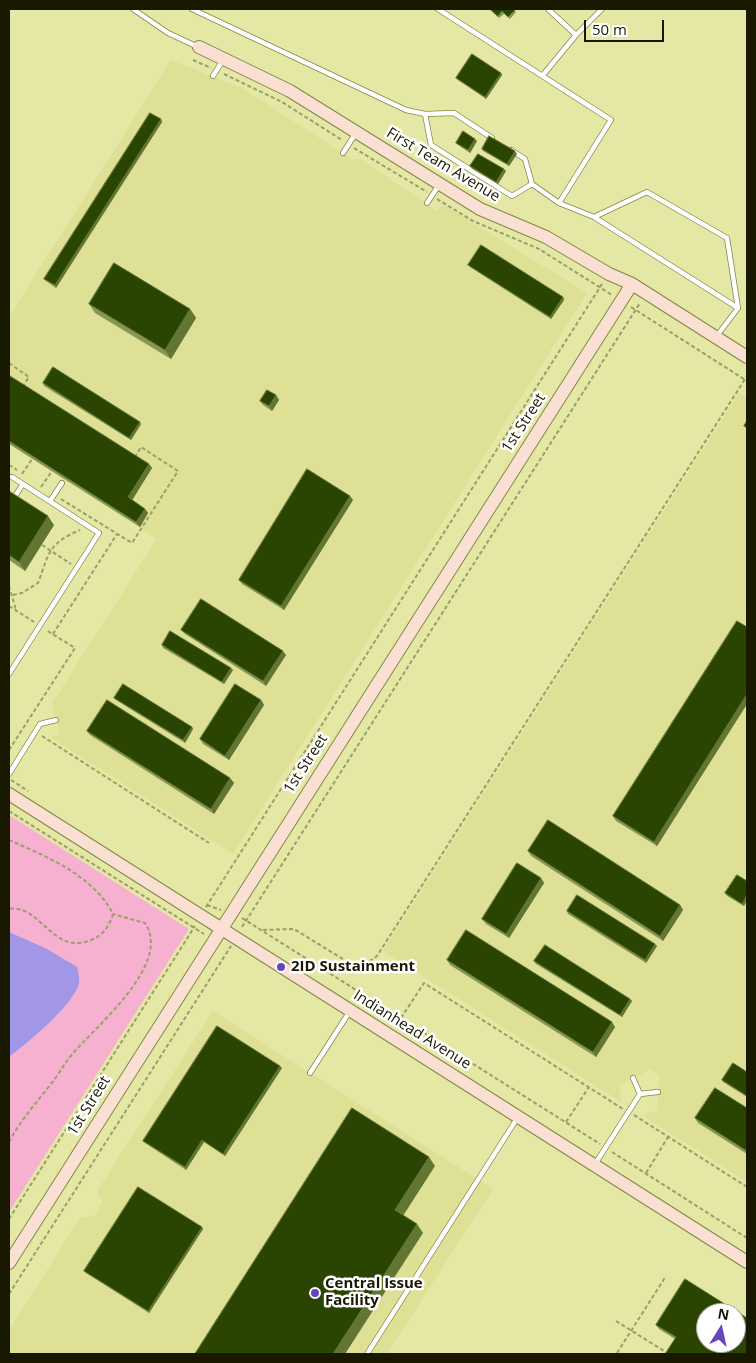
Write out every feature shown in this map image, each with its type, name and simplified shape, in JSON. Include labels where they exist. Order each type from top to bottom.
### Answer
[{"type":"main road","name":"First Team Avenue","points":[[199,47],[290,90],[480,210],[546,237],[608,274],[632,284],[747,357]]},
{"type":"main road","name":"1st Street","points":[[9,1263],[632,284]]},
{"type":"main road","name":"Indianhead Avenue","points":[[9,794],[747,1262]]},
{"type":"lane","points":[[132,9],[168,33],[199,47]]},
{"type":"lane","points":[[192,9],[406,110],[424,114],[454,114],[494,139]]},
{"type":"lane","points":[[438,9],[611,120],[559,203]]},
{"type":"lane","points":[[548,9],[576,36]]},
{"type":"lane","points":[[543,75],[602,9]]},
{"type":"lane","points":[[213,76],[224,59]]},
{"type":"lane","points":[[424,114],[431,145],[512,196],[532,184]]},
{"type":"lane","points":[[343,153],[356,132]]},
{"type":"lane","points":[[502,144],[526,159],[532,184],[559,203],[594,217],[738,308]]},
{"type":"lane","points":[[427,204],[440,184]]},
{"type":"lane","points":[[594,217],[647,192],[726,238],[738,308],[716,337]]},
{"type":"lane","points":[[9,674],[99,533],[12,477]]},
{"type":"lane","points":[[15,496],[23,484]]},
{"type":"lane","points":[[50,501],[62,484]]},
{"type":"lane","points":[[9,774],[40,724],[56,720]]},
{"type":"lane","points":[[310,1073],[350,1010]]},
{"type":"lane","points":[[633,1078],[640,1094]]},
{"type":"lane","points":[[594,1165],[640,1094],[658,1092]]},
{"type":"lane","points":[[367,1354],[518,1117]]},
{"type":"path","points":[[193,60],[282,102],[473,221],[539,249],[747,379],[377,956],[370,962],[360,966],[351,964],[294,929],[263,930]]},
{"type":"path","points":[[9,1219],[608,274]]},
{"type":"path","points":[[9,1294],[646,293]]},
{"type":"path","points":[[9,364],[29,376],[23,386]]},
{"type":"path","points":[[36,482],[132,543],[178,471],[141,448],[135,457]]},
{"type":"path","points":[[22,474],[32,458]]},
{"type":"path","points":[[9,465],[29,478]]},
{"type":"path","points":[[13,595],[38,584],[42,566],[51,551],[61,540],[88,526]]},
{"type":"path","points":[[53,634],[117,534]]},
{"type":"path","points":[[42,545],[77,568]]},
{"type":"path","points":[[9,586],[16,610]]},
{"type":"path","points":[[9,606],[74,648],[9,750]]},
{"type":"path","points":[[25,725],[71,752],[209,843]]},
{"type":"path","points":[[9,811],[194,927]]},
{"type":"path","points":[[9,840],[59,864],[78,877],[107,902],[113,914],[109,926],[98,937],[82,944],[59,939],[26,912],[15,908],[9,909]]},
{"type":"path","points":[[9,1142],[28,1111],[69,1058],[119,1004],[148,961],[152,949],[151,932],[145,923],[113,914]]},
{"type":"path","points":[[247,920],[747,1238]]},
{"type":"path","points":[[402,1018],[424,983],[747,1187]]},
{"type":"path","points":[[434,989],[436,985]]},
{"type":"path","points":[[582,1083],[585,1079]]},
{"type":"path","points":[[566,1122],[589,1087]]},
{"type":"path","points":[[646,1173],[668,1137]]},
{"type":"path","points":[[678,1144],[680,1140]]},
{"type":"path","points":[[617,1354],[666,1276]]},
{"type":"path","points":[[616,1321],[669,1354]]},
{"type":"shaded area","points":[[171,60],[242,88],[352,159],[360,159],[436,210],[444,205],[587,293],[233,854],[50,737],[60,734],[52,703],[157,539],[9,444],[9,317]]},
{"type":"shaded area","points":[[739,393],[747,398],[747,1182],[642,1115],[657,1110],[659,1075],[650,1069],[620,1085],[621,1102],[383,951]]},
{"type":"shaded area","points":[[9,815],[189,929],[9,1212]]},
{"type":"shaded area","points":[[9,932],[47,949],[77,967],[79,983],[75,992],[59,1012],[38,1033],[9,1057]]},
{"type":"shaded area","points":[[213,1011],[493,1189],[387,1354],[9,1354],[9,1330],[80,1218],[94,1216],[102,1202],[97,1191]]},
{"type":"building","points":[[490,9],[515,10],[508,17],[502,11],[498,16]]},
{"type":"building","points":[[472,54],[501,73],[485,97],[456,78]]},
{"type":"building","points":[[150,113],[161,119],[55,285],[44,279]]},
{"type":"building","points":[[463,131],[475,139],[468,150],[456,143]]},
{"type":"building","points":[[489,136],[515,151],[507,164],[482,149]]},
{"type":"building","points":[[478,154],[504,169],[496,182],[470,166]]},
{"type":"building","points":[[481,245],[563,297],[550,317],[468,265]]},
{"type":"building","points":[[114,263],[190,309],[165,350],[89,304]]},
{"type":"building","points":[[53,367],[140,422],[129,438],[43,383]]},
{"type":"building","points":[[10,376],[149,464],[128,497],[145,509],[136,522],[9,441]]},
{"type":"building","points":[[267,390],[276,395],[269,406],[260,401]]},
{"type":"building","points":[[307,469],[350,496],[281,606],[239,580]]},
{"type":"building","points":[[9,491],[48,516],[19,562],[9,555]]},
{"type":"building","points":[[201,599],[283,651],[263,681],[181,630]]},
{"type":"building","points":[[737,621],[747,627],[747,694],[654,842],[613,816]]},
{"type":"building","points":[[170,631],[231,668],[222,682],[162,645]]},
{"type":"building","points":[[123,684],[192,727],[183,740],[114,698]]},
{"type":"building","points":[[235,684],[261,700],[225,756],[200,739]]},
{"type":"building","points":[[107,700],[230,778],[211,809],[87,731]]},
{"type":"building","points":[[548,820],[680,905],[660,936],[528,851]]},
{"type":"building","points":[[517,863],[541,878],[506,934],[482,919]]},
{"type":"building","points":[[737,875],[747,881],[747,895],[742,904],[725,893]]},
{"type":"building","points":[[577,895],[655,944],[645,960],[567,911]]},
{"type":"building","points":[[466,930],[612,1022],[593,1052],[447,960]]},
{"type":"building","points":[[545,945],[630,999],[620,1015],[534,961]]},
{"type":"building","points":[[217,1026],[280,1066],[223,1154],[202,1140],[185,1167],[143,1141]]},
{"type":"building","points":[[733,1063],[747,1072],[747,1096],[722,1080]]},
{"type":"building","points":[[715,1088],[747,1108],[747,1151],[695,1118]]},
{"type":"building","name":"Central Issue Facility","points":[[352,1108],[429,1157],[395,1210],[417,1224],[333,1354],[195,1354]]},
{"type":"building","points":[[138,1187],[202,1227],[148,1311],[84,1271]]},
{"type":"building","points":[[685,1279],[723,1303],[696,1303],[696,1353],[746,1353],[747,1318],[747,1354],[665,1354],[676,1337],[656,1325]]},
{"type":"place","name":"2ID Sustainment","points":[[281,967]]},
{"type":"place","name":"Central Issue Facility","points":[[315,1293]]}]
